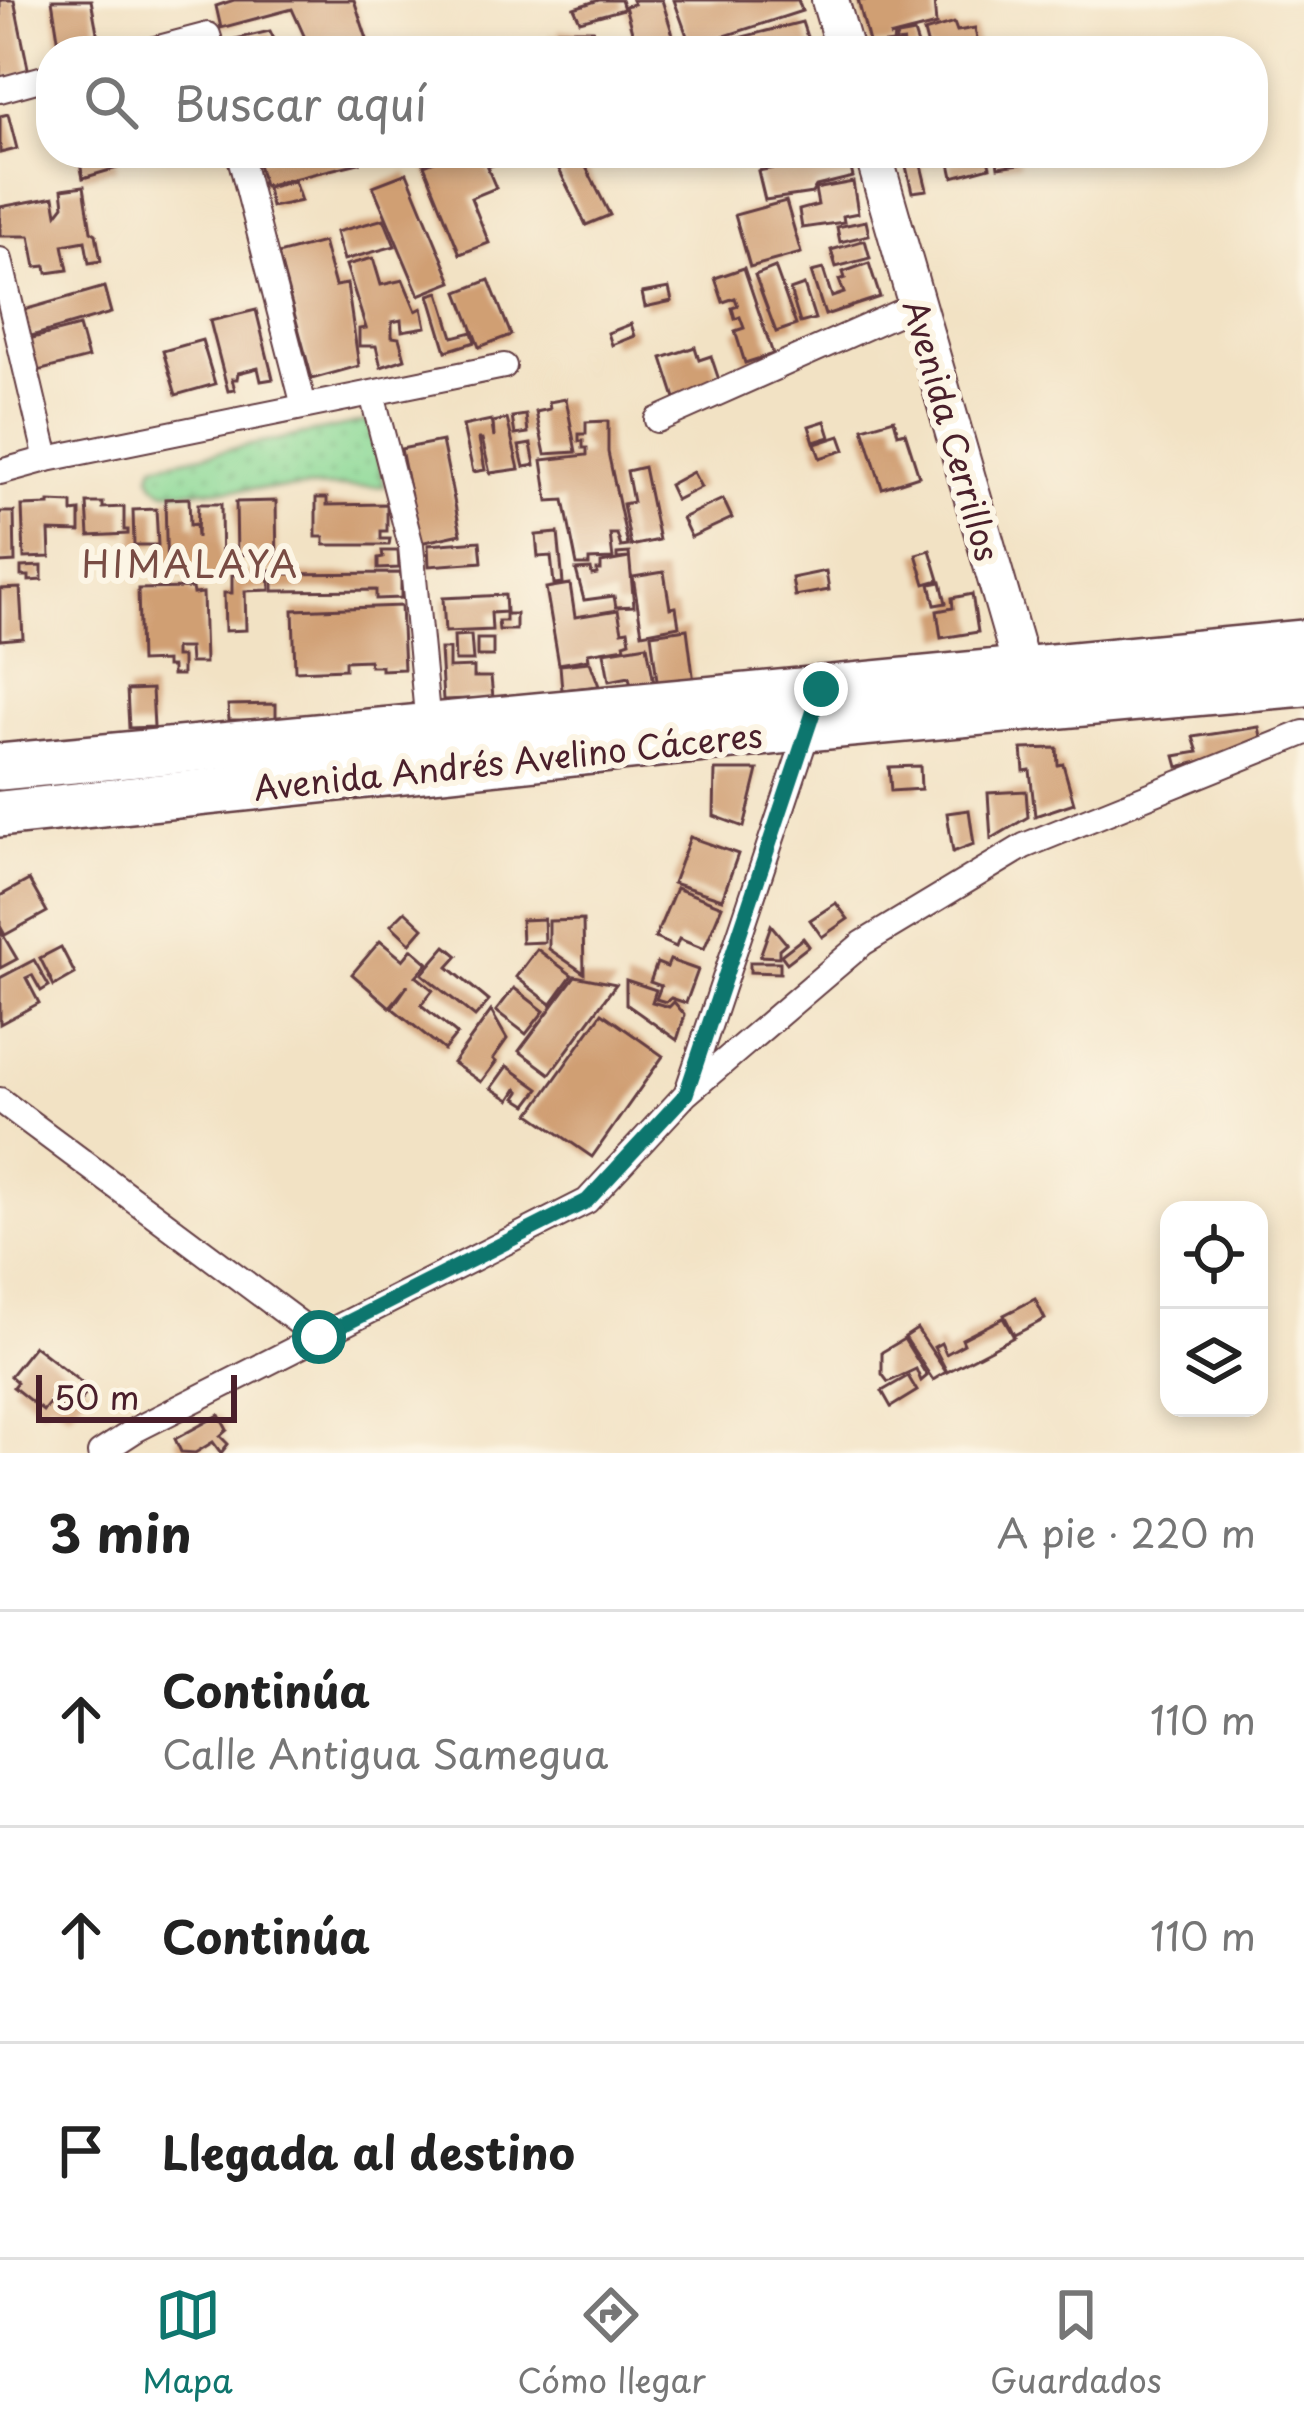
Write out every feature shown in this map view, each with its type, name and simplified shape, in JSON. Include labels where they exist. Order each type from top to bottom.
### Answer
[{"type":"highway","name":"Avenida Andrés Avelino Cáceres","points":[[0,766],[321,758],[1028,689],[1304,644]]},
{"type":"highway","name":"Avenida Andrés Avelino Cáceres","points":[[1028,689],[1304,683]]},
{"type":"highway","name":"Avenida Andrés Avelino Cáceres","points":[[0,814],[321,758],[428,726],[569,734]]},
{"type":"street","points":[[830,0],[840,36]]},
{"type":"street","points":[[0,90],[36,80]]},
{"type":"street","points":[[243,168],[304,406]]},
{"type":"street","name":"Avenida Cerrillos","points":[[877,168],[1028,689]]},
{"type":"street","points":[[0,260],[46,459]]},
{"type":"street","points":[[657,420],[916,305]]},
{"type":"street","points":[[0,472],[504,366]]},
{"type":"street","points":[[372,394],[411,546],[428,726]]},
{"type":"street","points":[[686,1094],[815,709]]},
{"type":"street","points":[[100,1453],[137,1429],[587,1201],[686,1094],[863,943],[1024,846],[1304,734]]},
{"type":"street","points":[[0,1100],[319,1337]]},
{"type":"green space","points":[[368,421],[385,486],[165,491],[150,476],[154,465]]},
{"type":"building","points":[[0,0],[14,0],[29,73],[0,78]]},
{"type":"building","points":[[52,0],[91,0],[98,36],[58,36]]},
{"type":"building","points":[[234,0],[354,0],[366,36],[304,36],[292,9],[221,28],[216,6]]},
{"type":"building","points":[[599,0],[621,0],[624,9],[580,21],[574,8]]},
{"type":"building","points":[[632,0],[662,0],[673,36],[633,36],[625,6],[634,4]]},
{"type":"building","points":[[674,0],[798,0],[802,11],[725,36],[687,36]]},
{"type":"building","points":[[858,0],[934,0],[936,25],[893,36],[867,36]]},
{"type":"building","points":[[802,22],[807,36],[747,36]]},
{"type":"building","points":[[954,23],[957,31],[975,28],[976,36],[925,36],[924,32]]},
{"type":"building","points":[[558,30],[593,30],[593,36],[559,36]]},
{"type":"building","points":[[8,114],[17,149],[0,153],[0,116]]},
{"type":"building","points":[[81,168],[117,168],[83,178]]},
{"type":"building","points":[[259,168],[338,168],[264,186]]},
{"type":"building","points":[[425,168],[487,168],[496,188],[471,198],[489,243],[460,254]]},
{"type":"building","points":[[558,168],[586,168],[610,215],[586,225]]},
{"type":"building","points":[[851,168],[853,177],[816,186],[812,193],[765,200],[758,171]]},
{"type":"building","points":[[906,168],[922,168],[927,190],[912,192]]},
{"type":"building","points":[[951,168],[986,168],[953,177]]},
{"type":"building","points":[[407,173],[452,282],[419,295],[373,186]]},
{"type":"building","points":[[294,181],[301,201],[271,207],[267,188]]},
{"type":"building","points":[[853,182],[858,213],[843,216],[844,222],[802,228],[799,210],[818,205],[815,189]]},
{"type":"building","points":[[84,186],[101,261],[89,263],[85,241],[63,245],[68,270],[47,273],[46,266],[36,267],[30,236],[0,236],[0,207],[54,197],[57,214],[64,205],[62,189]]},
{"type":"building","points":[[786,201],[801,253],[750,267],[735,215]]},
{"type":"building","points":[[384,219],[395,246],[344,260],[336,232]]},
{"type":"building","points":[[866,221],[869,235],[840,242],[837,227]]},
{"type":"building","points":[[865,240],[870,258],[836,267],[831,250]]},
{"type":"building","points":[[323,242],[335,286],[347,284],[359,366],[312,379],[278,254]]},
{"type":"building","points":[[373,258],[381,285],[403,280],[416,311],[422,308],[426,327],[402,331],[401,320],[392,322],[392,337],[399,338],[405,359],[381,367],[376,346],[359,346],[359,329],[366,328],[346,265]]},
{"type":"building","points":[[869,263],[880,297],[825,315],[811,272],[823,269],[832,297],[844,293],[839,280],[845,278],[843,272]]},
{"type":"building","points":[[775,267],[796,325],[776,332],[755,275]]},
{"type":"building","points":[[744,268],[773,354],[745,363],[735,331],[744,328],[732,308],[738,306],[735,298],[723,302],[715,278]]},
{"type":"building","points":[[489,280],[511,335],[479,347],[458,292]]},
{"type":"building","points":[[804,285],[815,319],[800,323],[790,290]]},
{"type":"building","points":[[104,287],[111,313],[28,337],[20,311]]},
{"type":"building","points":[[669,288],[672,301],[645,307],[642,293]]},
{"type":"building","points":[[439,292],[453,337],[472,332],[475,342],[446,351],[429,295]]},
{"type":"building","points":[[256,310],[273,379],[261,381],[258,368],[238,373],[232,379],[235,390],[228,391],[210,321]]},
{"type":"building","points":[[631,324],[635,336],[612,345],[608,333]]},
{"type":"building","points":[[79,326],[88,358],[34,372],[25,340]]},
{"type":"building","points":[[202,340],[215,384],[176,395],[163,351]]},
{"type":"building","points":[[695,347],[699,360],[711,356],[720,383],[675,398],[662,358]]},
{"type":"building","points":[[566,399],[576,452],[545,454],[536,412],[550,409],[549,402]]},
{"type":"building","points":[[526,415],[528,433],[515,435],[512,417]]},
{"type":"building","points":[[507,419],[519,469],[490,473],[479,439],[485,470],[473,472],[463,426],[491,420],[494,437],[493,422]]},
{"type":"building","points":[[894,419],[898,434],[905,432],[919,476],[882,488],[863,428]]},
{"type":"building","points":[[608,421],[608,452],[628,546],[621,547],[617,534],[610,534],[613,559],[577,565],[564,500],[548,501],[542,460],[587,455],[579,441],[579,434],[586,434],[586,422]]},
{"type":"building","points":[[825,421],[830,437],[814,442],[809,426]]},
{"type":"building","points":[[840,436],[845,450],[820,458],[815,444]]},
{"type":"building","points":[[442,441],[461,534],[420,543],[401,449]]},
{"type":"building","points":[[531,444],[535,465],[524,467],[519,446]]},
{"type":"building","points":[[644,467],[659,540],[631,546],[623,504],[633,502],[627,471]]},
{"type":"building","points":[[693,472],[701,487],[676,500],[669,485]]},
{"type":"building","points":[[189,498],[190,525],[196,524],[197,538],[198,504],[221,504],[222,581],[199,581],[199,574],[167,575],[165,499]]},
{"type":"building","points":[[316,498],[327,498],[327,505],[387,504],[387,531],[381,531],[381,539],[390,539],[389,545],[324,545],[324,537],[316,537]]},
{"type":"building","points":[[723,499],[732,518],[691,537],[682,518]]},
{"type":"building","points":[[276,501],[277,570],[261,570],[261,554],[237,555],[236,502]]},
{"type":"building","points":[[72,503],[72,512],[80,511],[80,532],[49,531],[50,557],[24,558],[22,506]]},
{"type":"building","points":[[87,503],[124,507],[128,534],[89,536]]},
{"type":"building","points":[[156,509],[158,545],[134,545],[133,510]]},
{"type":"building","points":[[0,512],[14,512],[15,562],[0,563]]},
{"type":"building","points":[[558,533],[563,583],[554,584],[551,556],[538,557],[536,535]]},
{"type":"building","points":[[480,541],[482,562],[429,566],[428,545]]},
{"type":"building","points":[[930,550],[939,580],[925,584],[916,554]]},
{"type":"building","points":[[382,551],[398,551],[399,568],[378,569]]},
{"type":"building","points":[[629,553],[634,606],[616,607],[614,596],[584,600],[576,570],[591,569],[592,575],[597,574],[601,563],[629,558],[617,559],[617,554]]},
{"type":"building","points":[[42,566],[42,580],[21,576],[21,567]]},
{"type":"building","points":[[826,571],[829,590],[795,596],[792,578]]},
{"type":"building","points":[[664,572],[670,608],[676,607],[679,626],[642,633],[633,577]]},
{"type":"building","points":[[269,573],[270,590],[245,591],[246,630],[225,631],[224,593],[232,593],[232,575]]},
{"type":"building","points":[[401,573],[401,598],[376,599],[376,590],[273,591],[273,574]]},
{"type":"building","points":[[941,582],[946,603],[935,605],[930,584]]},
{"type":"building","points":[[570,584],[575,617],[618,610],[622,631],[628,630],[630,641],[625,647],[559,664],[546,588]]},
{"type":"building","points":[[20,588],[23,638],[0,640],[0,589]]},
{"type":"building","points":[[192,588],[193,594],[203,593],[205,663],[190,663],[189,648],[175,648],[175,657],[182,657],[182,675],[172,675],[166,661],[140,662],[138,589]]},
{"type":"building","points":[[972,594],[978,632],[941,638],[937,611],[953,608],[952,598]]},
{"type":"building","points":[[505,595],[506,612],[491,613],[492,630],[445,632],[443,598]]},
{"type":"building","points":[[401,606],[404,669],[381,670],[381,666],[370,666],[369,660],[345,661],[345,669],[295,671],[293,610]]},
{"type":"building","points":[[506,614],[516,614],[516,630],[499,630],[498,621],[506,621]]},
{"type":"building","points":[[687,629],[694,683],[658,688],[651,634]]},
{"type":"building","points":[[471,635],[473,661],[455,661],[454,636]]},
{"type":"building","points":[[477,639],[493,639],[493,656],[477,656]]},
{"type":"building","points":[[647,645],[654,683],[631,686],[629,677],[609,681],[604,652]]},
{"type":"building","points":[[440,649],[449,649],[449,668],[474,667],[474,677],[491,677],[493,698],[443,700]]},
{"type":"building","points":[[590,662],[599,686],[562,690],[560,665]]},
{"type":"building","points":[[152,689],[154,727],[129,728],[127,690]]},
{"type":"building","points":[[276,704],[276,720],[229,720],[228,705]]},
{"type":"building","points":[[1259,727],[1263,746],[1178,767],[1175,756],[1198,752],[1193,737]]},
{"type":"building","points":[[1057,748],[1058,765],[1063,764],[1074,803],[1035,816],[1030,770],[1024,771],[1022,749]]},
{"type":"building","points":[[920,766],[921,789],[891,791],[889,767]]},
{"type":"building","points":[[715,770],[758,770],[744,827],[714,816]]},
{"type":"building","points":[[1026,791],[1028,817],[991,839],[988,793]]},
{"type":"building","points":[[969,810],[974,844],[953,852],[947,813]]},
{"type":"building","points":[[690,837],[738,854],[722,899],[673,883]]},
{"type":"building","points":[[29,880],[47,912],[5,935],[0,926],[0,896]]},
{"type":"building","points":[[676,888],[722,906],[704,949],[679,939],[676,947],[655,938]]},
{"type":"building","points":[[836,903],[848,919],[822,937],[810,920]]},
{"type":"building","points":[[405,911],[423,928],[410,943],[391,925]]},
{"type":"building","points":[[544,919],[545,942],[522,943],[521,920]]},
{"type":"building","points":[[583,920],[584,973],[549,949],[549,921]]},
{"type":"building","points":[[771,925],[786,943],[779,957],[760,956]]},
{"type":"building","points":[[0,930],[17,959],[0,968]]},
{"type":"building","points":[[803,938],[809,946],[787,963],[781,955]]},
{"type":"building","points":[[380,941],[403,960],[412,949],[428,963],[416,976],[433,990],[421,1005],[457,1034],[444,1050],[392,1008],[408,985],[390,1007],[352,974]]},
{"type":"building","points":[[446,946],[458,956],[448,967],[489,1001],[475,1017],[422,974]]},
{"type":"building","points":[[61,947],[75,974],[54,986],[40,958]]},
{"type":"building","points":[[537,949],[572,975],[551,1004],[516,977]]},
{"type":"building","points":[[34,960],[49,986],[41,991],[32,975],[26,978],[39,1003],[0,1024],[0,978]]},
{"type":"building","points":[[670,960],[698,970],[686,1003],[656,999],[661,986],[650,982],[657,963],[667,967]]},
{"type":"building","points":[[750,962],[780,962],[780,973],[750,972]]},
{"type":"building","points":[[575,976],[616,984],[550,1074],[519,1051]]},
{"type":"building","points":[[626,980],[656,990],[652,1002],[669,1007],[674,1002],[685,1015],[677,1040],[626,1004]]},
{"type":"building","points":[[514,988],[544,1011],[526,1034],[496,1011]]},
{"type":"building","points":[[491,1011],[507,1039],[481,1082],[453,1063]]},
{"type":"building","points":[[602,1013],[663,1056],[592,1157],[530,1114]]},
{"type":"building","points":[[507,1066],[539,1089],[527,1105],[516,1098],[517,1089],[510,1100],[491,1088]]},
{"type":"building","points":[[1035,1299],[1045,1319],[1014,1335],[1004,1315]]},
{"type":"building","points":[[1003,1318],[1014,1337],[947,1372],[934,1347],[941,1343],[946,1354],[964,1344],[962,1339]]},
{"type":"building","points":[[917,1329],[946,1372],[933,1380],[905,1337]]},
{"type":"building","points":[[904,1339],[927,1376],[921,1381],[916,1369],[888,1382],[882,1374],[882,1352]]},
{"type":"building","points":[[34,1346],[90,1389],[69,1415],[51,1401],[43,1411],[13,1387],[17,1382],[10,1376]]},
{"type":"building","points":[[908,1376],[917,1391],[891,1407],[882,1391]]},
{"type":"building","points":[[219,1415],[227,1430],[220,1436],[228,1444],[221,1453],[213,1442],[195,1453],[181,1452],[175,1439]]},
{"type":"district","name":"HIMALAYA","points":[[191,563]]},
{"type":"route","points":[[319,1337],[587,1201],[686,1094],[821,689]]}]
